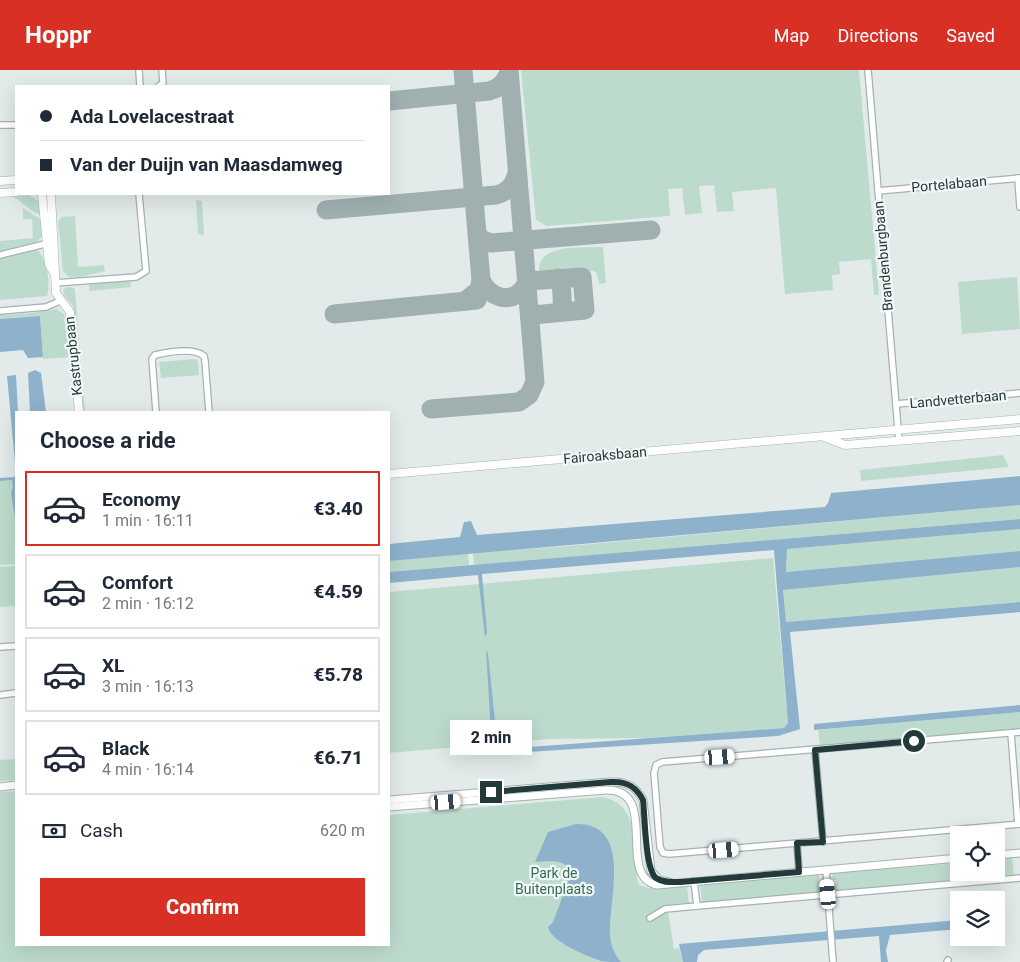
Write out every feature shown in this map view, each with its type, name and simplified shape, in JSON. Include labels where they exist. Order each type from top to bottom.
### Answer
[{"type":"main road","points":[[0,181],[15,180]]},
{"type":"main road","points":[[0,193],[15,192]]},
{"type":"main road","name":"Kastrupbaan","points":[[42,195],[51,243],[56,293],[60,301],[70,312],[79,411]]},
{"type":"main road","name":"Kastrupbaan","points":[[51,195],[51,243]]},
{"type":"main road","name":"Fairoaksbaan","points":[[390,474],[1020,419]]},
{"type":"main road","name":"Fairoaksbaan","points":[[822,436],[845,445],[1020,431]]},
{"type":"street","points":[[139,70],[140,85]]},
{"type":"street","points":[[161,85],[164,83],[162,70]]},
{"type":"street","name":"Brandenburgbaan","points":[[868,70],[899,441]]},
{"type":"street","points":[[0,125],[15,125]]},
{"type":"street","points":[[1019,178],[1020,207]]},
{"type":"street","name":"Portelabaan","points":[[878,190],[1019,178]]},
{"type":"street","points":[[55,283],[136,277],[146,271],[140,195]]},
{"type":"street","points":[[0,255],[51,243]]},
{"type":"street","points":[[0,311],[46,307],[60,301]]},
{"type":"street","points":[[156,411],[152,359],[155,355],[196,351],[204,356],[209,411]]},
{"type":"street","name":"Landvetterbaan","points":[[896,404],[1020,393]]},
{"type":"street","points":[[0,647],[15,646]]},
{"type":"street","points":[[0,694],[15,693]]},
{"type":"street","points":[[1011,733],[1019,824],[669,854],[663,853],[660,847],[654,773],[656,765],[662,762],[1020,732]]},
{"type":"street","points":[[815,750],[823,842]]},
{"type":"street","points":[[390,800],[611,782],[627,783],[638,790],[643,800],[651,872],[663,881],[680,882]]},
{"type":"street","points":[[0,787],[15,785]]},
{"type":"street","points":[[390,807],[612,790],[624,794],[632,804],[642,876],[648,882],[657,885],[950,859]]},
{"type":"street","points":[[797,843],[799,872]]},
{"type":"street","points":[[1005,854],[1020,853]]},
{"type":"street","points":[[826,870],[833,962]]},
{"type":"street","points":[[650,918],[665,909],[1020,878]]},
{"type":"street","points":[[694,881],[697,906]]},
{"type":"green space","points":[[521,70],[859,70],[879,295],[874,295],[871,259],[839,262],[840,274],[832,275],[833,290],[785,294],[776,188],[732,192],[734,211],[717,212],[714,185],[699,186],[702,213],[685,215],[682,188],[668,189],[670,216],[547,226],[536,220]]},
{"type":"green space","points":[[29,195],[39,201],[42,215],[35,213],[13,196]]},
{"type":"green space","points":[[196,200],[202,201],[204,235],[198,234]]},
{"type":"green space","points":[[23,208],[43,221],[45,232],[38,241],[0,252],[0,241],[33,238],[32,219],[23,219]]},
{"type":"green space","points":[[75,216],[78,267],[104,265],[105,271],[80,277],[69,277],[63,271],[58,221],[62,217]]},
{"type":"green space","points":[[603,247],[606,283],[599,284],[597,273],[593,271],[539,275],[540,264],[544,257],[551,252],[561,249]]},
{"type":"green space","points":[[32,250],[39,251],[46,267],[49,285],[47,296],[0,300],[0,259]]},
{"type":"green space","points":[[1017,277],[1020,329],[962,334],[958,282]]},
{"type":"green space","points":[[130,280],[131,287],[89,291],[89,285],[93,283]]},
{"type":"green space","points":[[67,287],[74,288],[75,290],[85,411],[81,403],[73,306],[64,295],[63,290]]},
{"type":"green space","points":[[57,309],[65,315],[70,357],[43,359],[40,316],[0,319],[0,315]]},
{"type":"green space","points":[[195,359],[198,361],[199,375],[161,378],[159,362]]},
{"type":"green space","points":[[1003,455],[1009,467],[861,481],[860,470]]},
{"type":"green space","points":[[12,480],[14,487],[11,493],[15,519],[15,564],[0,565],[0,481]]},
{"type":"green space","points":[[1020,505],[1020,519],[474,565],[473,553]]},
{"type":"green space","points":[[1020,529],[1020,551],[786,572],[787,549]]},
{"type":"green space","points":[[468,553],[469,565],[390,572],[390,561]]},
{"type":"green space","points":[[773,558],[788,723],[784,728],[647,738],[549,739],[390,753],[390,592]]},
{"type":"green space","points":[[15,566],[15,606],[0,607],[0,567]]},
{"type":"green space","points":[[1020,567],[1020,602],[785,622],[783,590]]},
{"type":"green space","points":[[1020,712],[1020,729],[820,746],[818,730]]},
{"type":"green space","points":[[15,759],[15,780],[0,781],[0,760]]},
{"type":"green space","name":"Park de Buitenplaats","points":[[15,791],[15,946],[390,946],[390,815],[602,797],[613,800],[621,806],[631,823],[639,885],[649,888],[687,886],[689,903],[667,905],[674,949],[679,948],[683,962],[0,962],[0,792]]},
{"type":"green space","points":[[1005,858],[1012,858],[1014,876],[1005,877]]},
{"type":"green space","points":[[950,864],[950,881],[957,881],[833,892],[833,884],[836,884],[836,880],[833,880],[832,873]]},
{"type":"green space","points":[[819,874],[820,893],[702,903],[700,885]]},
{"type":"water","points":[[40,316],[43,357],[28,358],[23,350],[0,352],[0,319]]},
{"type":"water","points":[[35,370],[41,373],[46,411],[30,411],[28,373]]},
{"type":"water","points":[[16,375],[18,411],[15,411],[15,462],[7,376]]},
{"type":"water","points":[[15,475],[15,519],[11,493],[13,487],[12,480],[0,481],[0,478],[14,477]]},
{"type":"water","points":[[1020,476],[1020,505],[390,561],[390,544],[460,537],[464,522],[471,521],[477,535],[825,507],[831,493]]},
{"type":"water","points":[[1020,519],[1020,529],[787,549],[786,572],[1020,551],[1020,567],[783,590],[786,622],[1020,602],[1020,612],[790,632],[800,729],[778,736],[512,753],[516,748],[784,728],[788,723],[774,550],[482,574],[487,633],[485,637],[478,575],[390,583],[390,572]]},
{"type":"water","points":[[486,650],[496,731],[494,733],[491,732]]},
{"type":"water","points":[[1020,705],[1020,712],[814,730],[814,724]]},
{"type":"water","points":[[576,824],[594,827],[605,836],[612,849],[614,884],[610,937],[616,956],[621,962],[601,961],[579,952],[562,943],[551,933],[548,927],[553,922],[571,874],[566,865],[561,863],[551,861],[535,862],[548,832]]},
{"type":"water","points":[[950,921],[950,930],[890,935],[886,950],[888,962],[881,962],[879,936],[704,950],[698,955],[697,962],[683,962],[679,944]]},
{"type":"taxiway","points":[[463,70],[481,280],[479,290],[465,301]]},
{"type":"taxiway","points":[[431,409],[519,402],[529,395],[535,382],[509,70]]},
{"type":"taxiway","points":[[390,101],[489,91],[501,85],[509,73]]},
{"type":"taxiway","points":[[326,210],[496,195],[510,187],[517,173]]},
{"type":"taxiway","points":[[477,234],[481,239],[491,243],[651,230]]},
{"type":"taxiway","points":[[481,280],[493,294],[504,298],[516,295],[529,281],[582,277],[585,310],[533,315],[530,317]]},
{"type":"taxiway","points":[[558,278],[561,280],[563,312]]},
{"type":"taxiway","points":[[334,314],[477,300]]},
{"type":"route","points":[[491,792],[619,781],[633,786],[638,790],[643,800],[651,872],[659,880],[680,882],[799,872],[797,843],[823,842],[815,750],[914,741]]}]
